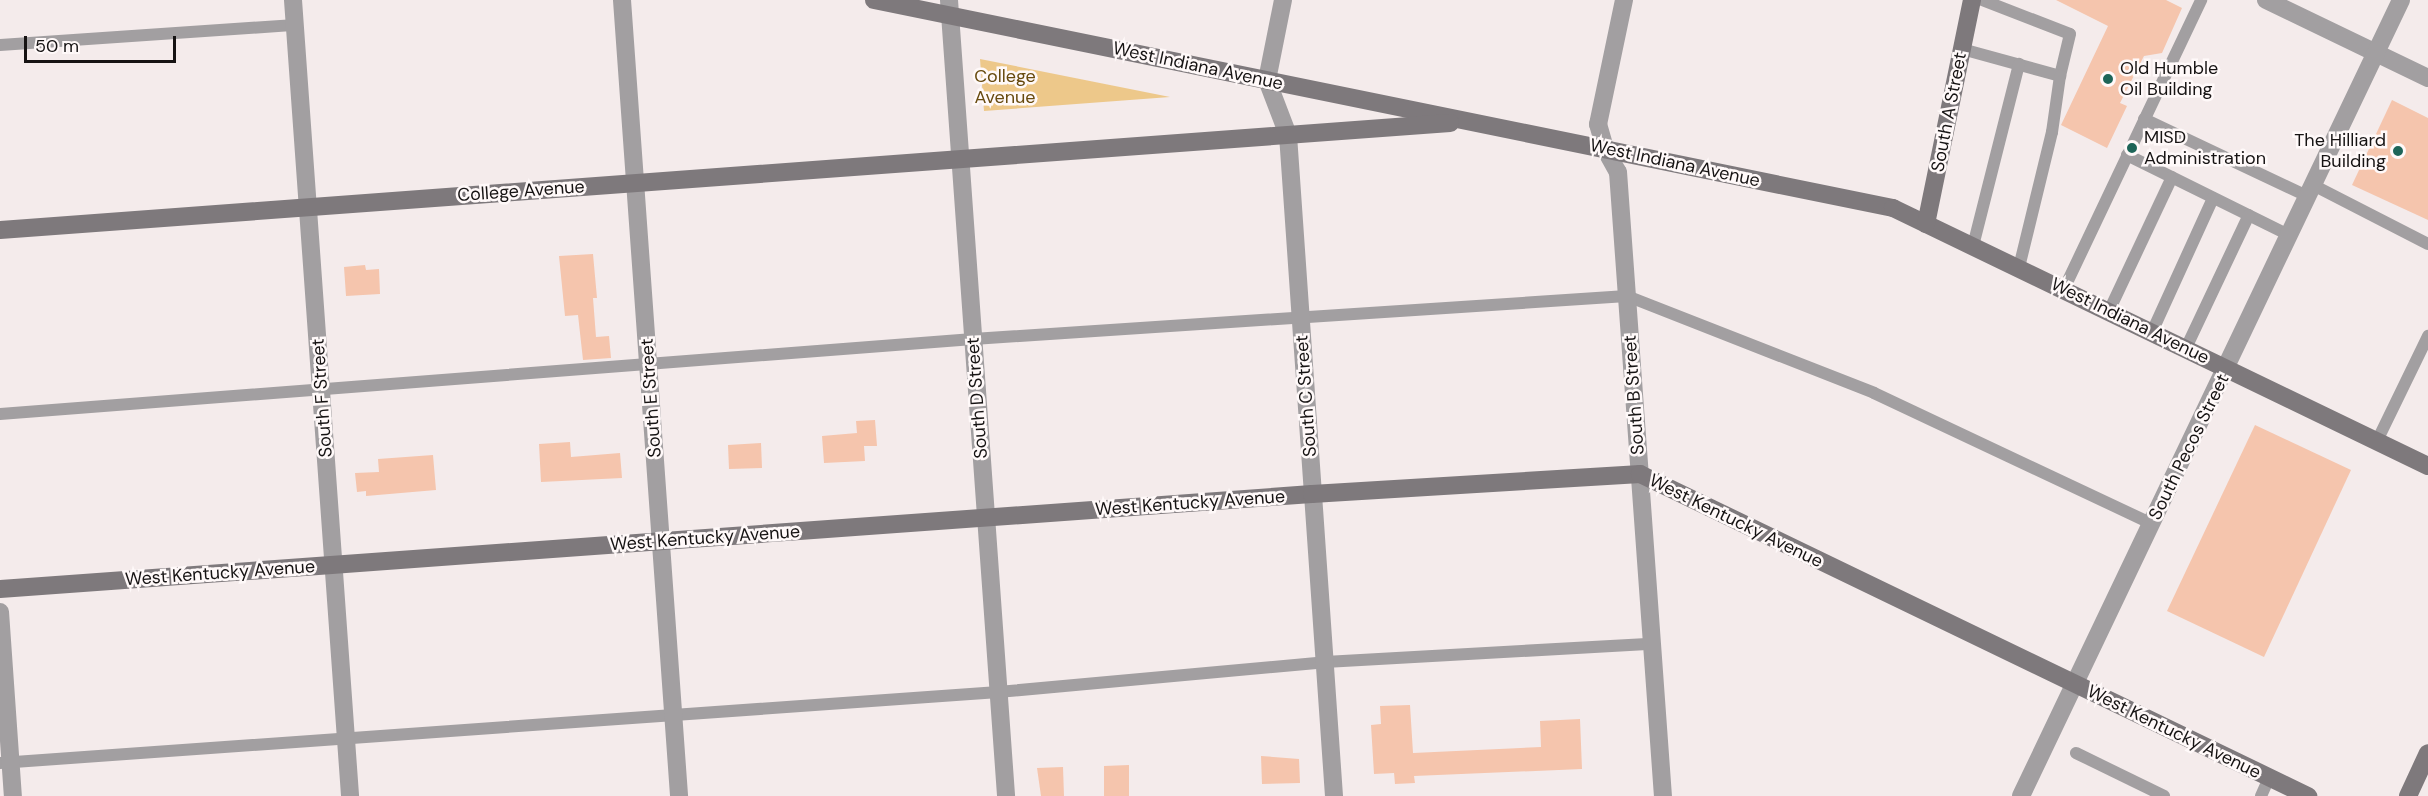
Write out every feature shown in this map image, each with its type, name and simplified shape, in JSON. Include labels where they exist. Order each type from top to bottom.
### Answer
[{"type":"street","name":"South F Street","points":[[293,0],[350,796]]},
{"type":"street","name":"South E Street","points":[[622,0],[679,796]]},
{"type":"street","name":"West Indiana Avenue","points":[[874,0],[950,8],[1267,80],[1893,208],[2428,466]]},
{"type":"street","points":[[1267,80],[1283,0]]},
{"type":"street","name":"South B Street","points":[[1624,0],[1599,124],[1605,148],[1618,172],[1663,796]]},
{"type":"street","name":"South A Street","points":[[1926,224],[1972,0]]},
{"type":"street","points":[[2266,0],[2428,78]]},
{"type":"street","name":"South Pecos Street","points":[[2022,796],[2401,0]]},
{"type":"street","name":"South D Street","points":[[950,8],[1006,796]]},
{"type":"street","name":"South C Street","points":[[1267,80],[1288,135],[1334,796]]},
{"type":"street","name":"College Avenue","points":[[0,230],[1473,122]]},
{"type":"street","name":"West Kentucky Avenue","points":[[0,590],[1312,494],[1640,474],[2308,796]]},
{"type":"street","points":[[0,612],[5,763],[13,796]]},
{"type":"street","points":[[2408,796],[2428,753]]},
{"type":"lane","points":[[1982,0],[2070,34],[2060,76],[2052,132],[2019,267]]},
{"type":"lane","points":[[2064,289],[2201,0]]},
{"type":"lane","points":[[0,45],[295,25]]},
{"type":"lane","points":[[1962,49],[2060,76]]},
{"type":"lane","points":[[1973,246],[2019,64]]},
{"type":"lane","points":[[2144,118],[2428,244]]},
{"type":"lane","points":[[2127,155],[2289,235]]},
{"type":"lane","points":[[2109,311],[2172,177]]},
{"type":"lane","points":[[2152,332],[2213,198]]},
{"type":"lane","points":[[2186,348],[2249,215]]},
{"type":"lane","points":[[0,414],[973,339],[1627,296],[1874,393],[2152,524]]},
{"type":"lane","points":[[2377,441],[2428,336]]},
{"type":"lane","points":[[5,763],[673,713],[998,692],[1325,662],[1652,644]]},
{"type":"lane","points":[[2076,753],[2164,796]]},
{"type":"lane","points":[[2261,796],[2269,778]]},
{"type":"green space","name":"College Avenue","points":[[980,59],[1170,97],[984,111]]},
{"type":"building","name":"Old Humble Oil Building","points":[[2056,0],[2166,0],[2182,8],[2162,53],[2144,56],[2120,103],[2127,106],[2107,148],[2061,125],[2108,26]]},
{"type":"building","name":"The Hilliard Building","points":[[2392,100],[2428,118],[2428,220],[2352,185]]},
{"type":"building","points":[[593,254],[597,298],[593,298],[596,337],[609,336],[611,358],[583,360],[578,315],[565,316],[559,256]]},
{"type":"building","points":[[365,265],[366,270],[379,269],[380,294],[346,296],[344,267]]},
{"type":"building","points":[[875,420],[877,446],[864,446],[865,461],[824,463],[822,436],[857,433],[856,421]]},
{"type":"building","points":[[2255,425],[2351,470],[2264,657],[2167,611]]},
{"type":"building","points":[[570,442],[571,457],[620,453],[622,478],[541,482],[539,444]]},
{"type":"building","points":[[761,443],[762,468],[729,469],[728,445]]},
{"type":"building","points":[[433,455],[436,490],[366,496],[366,491],[357,492],[355,473],[379,472],[378,459]]},
{"type":"building","points":[[1410,705],[1413,753],[1541,747],[1540,721],[1580,719],[1582,769],[1414,776],[1415,783],[1395,784],[1394,773],[1374,774],[1371,725],[1381,724],[1380,706]]},
{"type":"building","points":[[1261,756],[1299,759],[1300,783],[1262,784]]},
{"type":"building","points":[[1129,765],[1129,796],[1104,796],[1104,766]]},
{"type":"building","points":[[1063,767],[1064,796],[1041,796],[1037,768]]},
{"type":"place","name":"Old Humble Oil Building","points":[[2108,79]]},
{"type":"place","name":"MISD Administration","points":[[2132,148]]},
{"type":"place","name":"The Hilliard Building","points":[[2398,151]]}]
